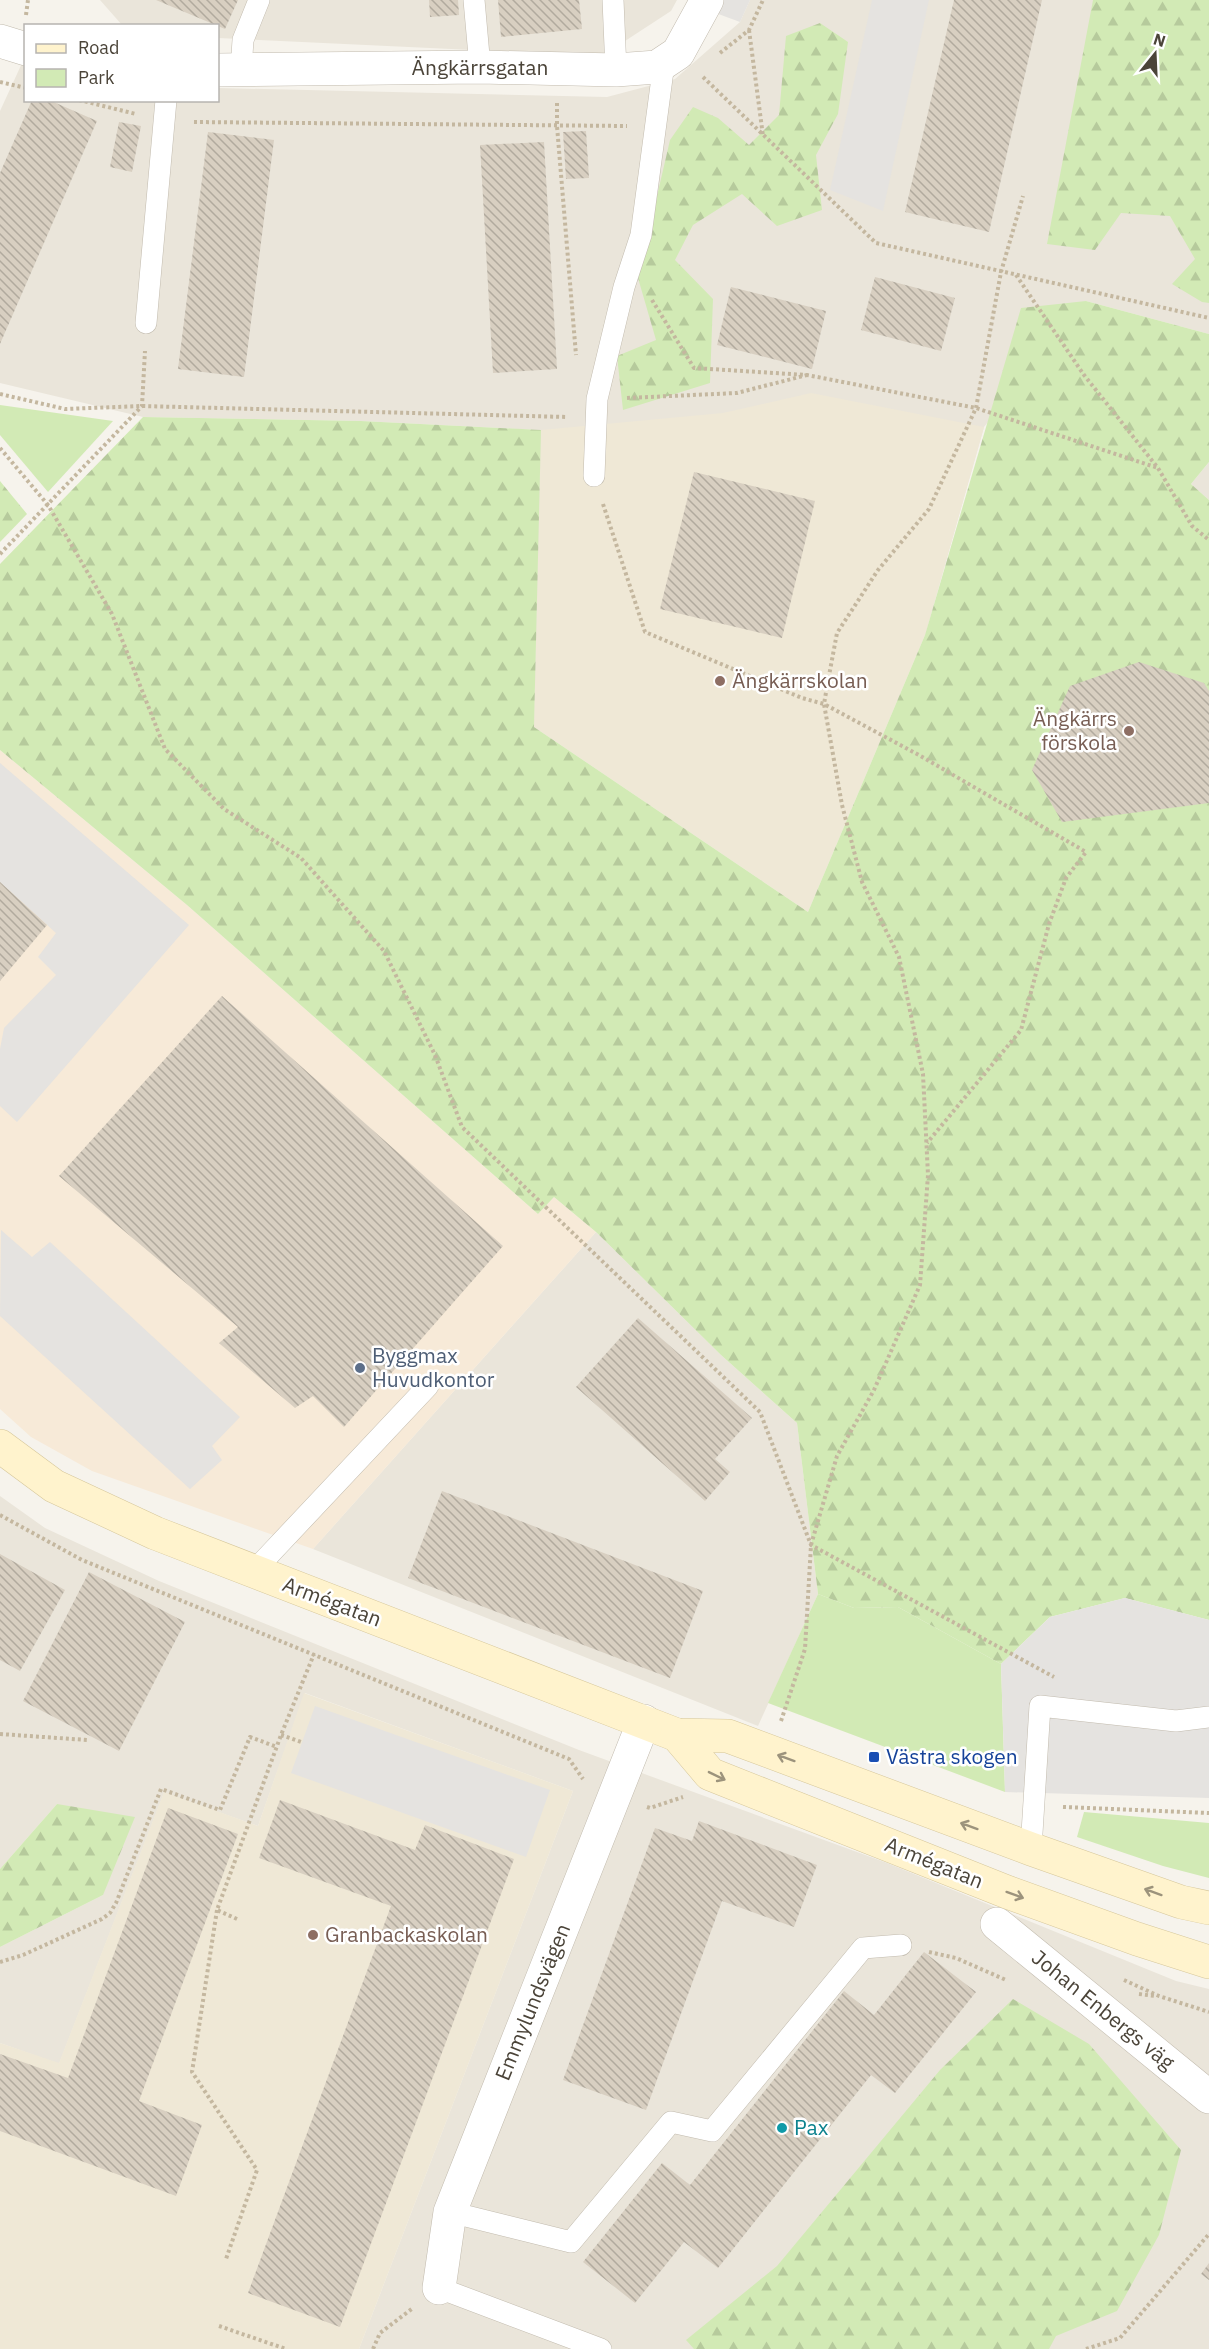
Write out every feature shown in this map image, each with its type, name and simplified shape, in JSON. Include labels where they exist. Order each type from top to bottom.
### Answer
[{"type":"street","points":[[680,62],[707,0]]},
{"type":"street","points":[[0,41],[24,49]]},
{"type":"street","name":"Ängkärrsgatan","points":[[229,70],[480,67],[616,70],[657,67],[680,62]]},
{"type":"street","name":"Armégatan","points":[[0,1446],[54,1486],[155,1533],[253,1572],[677,1734],[728,1736],[1031,1849],[1181,1902],[1209,1908]]},
{"type":"street","name":"Emmylundsvägen","points":[[439,2288],[450,2212],[644,1721]]},
{"type":"street","name":"Armégatan","points":[[677,1734],[710,1774],[1007,1892],[1137,1939],[1209,1962]]},
{"type":"street","name":"Johan Enbergs väg","points":[[996,1924],[1209,2097]]},
{"type":"lane","points":[[229,70],[259,0]]},
{"type":"lane","points":[[474,0],[480,67]]},
{"type":"lane","points":[[613,0],[616,70]]},
{"type":"lane","points":[[594,476],[597,399],[624,287],[641,235],[657,107],[680,62]]},
{"type":"lane","points":[[146,323],[166,111]]},
{"type":"lane","points":[[253,1572],[428,1386]]},
{"type":"lane","points":[[1031,1849],[1040,1706],[1176,1721],[1209,1717]]},
{"type":"lane","points":[[450,2212],[571,2242],[671,2122],[712,2131],[863,1948],[902,1945]]},
{"type":"lane","points":[[439,2288],[601,2349]]},
{"type":"path","points":[[27,11],[28,0]]},
{"type":"path","points":[[763,0],[749,30],[763,136]]},
{"type":"path","points":[[749,30],[680,62],[763,136],[876,243],[1209,318]]},
{"type":"path","points":[[558,69],[557,126],[577,364],[597,399]]},
{"type":"path","points":[[95,102],[166,111],[557,126],[640,127],[657,107]]},
{"type":"path","points":[[790,1728],[780,1724],[805,1649],[811,1545],[837,1456],[874,1390],[920,1285],[928,1175],[923,1074],[899,957],[862,882],[842,806],[824,704],[837,633],[878,570],[929,509],[976,408],[1001,272],[1023,195]]},
{"type":"path","points":[[631,267],[694,368],[807,375],[976,408],[1158,468]]},
{"type":"path","points":[[1016,275],[1084,375],[1158,468],[1192,526],[1209,540]]},
{"type":"path","points":[[0,554],[142,406],[146,323]]},
{"type":"path","points":[[0,394],[65,409],[142,406],[566,417],[597,399],[737,393],[807,375]]},
{"type":"path","points":[[0,448],[48,505],[112,614],[165,749],[224,809],[301,858],[384,951],[435,1055],[462,1127],[760,1412],[811,1545],[1062,1682]]},
{"type":"path","points":[[594,476],[645,632],[802,698],[824,704],[917,754],[1086,852],[1066,878],[1049,924],[1021,1030],[926,1144]]},
{"type":"path","points":[[226,2259],[257,2170],[192,2072],[217,1910],[281,1735],[314,1654]]},
{"type":"path","points":[[0,1734],[87,1740]]},
{"type":"path","points":[[281,1735],[301,1742]]},
{"type":"path","points":[[0,1962],[23,1955],[102,1919],[110,1913],[116,1904],[162,1789],[220,1810],[250,1737],[277,1747]]},
{"type":"path","points":[[1035,1806],[1209,1813]]},
{"type":"path","points":[[217,1910],[237,1919]]},
{"type":"path","points":[[1086,2349],[1120,2338],[1209,2234]]},
{"type":"path","points":[[373,2349],[380,2333],[439,2288]]},
{"type":"path","points":[[219,2326],[286,2349]]},
{"type":"shaded area","points":[[100,0],[677,0],[671,11],[602,56],[219,38],[219,24],[121,24]]},
{"type":"shaded area","points":[[719,0],[750,0],[740,22],[713,12]]},
{"type":"shaded area","points":[[750,0],[1209,0],[1209,334],[1086,301],[984,427],[925,635],[534,727],[540,430],[361,421],[143,417],[0,383],[0,111],[23,61],[24,102],[219,102],[219,88],[607,97],[675,79],[740,22]]},
{"type":"shaded area","points":[[872,0],[929,0],[883,211],[830,190]]},
{"type":"shaded area","name":"Ängkärrskolan","points":[[811,393],[984,427],[925,635],[808,912],[534,727],[541,430],[723,413]]},
{"type":"shaded area","points":[[1209,462],[1209,500],[1191,484]]},
{"type":"shaded area","points":[[0,750],[187,905],[538,1214],[554,1197],[596,1232],[313,1549],[92,1471],[31,1437],[0,1409]]},
{"type":"shaded area","points":[[0,763],[189,925],[17,1122],[0,1106],[0,1049],[4,1028],[56,975],[38,957],[56,933],[0,882]]},
{"type":"shaded area","points":[[1,1230],[32,1257],[50,1242],[240,1417],[212,1446],[222,1460],[190,1489],[0,1316]]},
{"type":"shaded area","points":[[596,1232],[721,1355],[797,1423],[818,1594],[758,1726],[313,1549]]},
{"type":"shaded area","points":[[0,1496],[45,1528],[159,1581],[579,1750],[887,1863],[1176,1981],[1209,1989],[1209,2349],[359,2349],[573,1791],[305,1693],[258,1826],[164,1793],[59,2064],[0,2043],[0,1947],[103,1895],[57,1804],[0,1869]]},
{"type":"shaded area","points":[[1125,1598],[1209,1620],[1209,1798],[1005,1792],[1001,1664],[1050,1617]]},
{"type":"shaded area","name":"Granbackaskolan","points":[[304,1693],[573,1791],[359,2349],[0,2349],[0,2043],[59,2063],[164,1792],[258,1826]]},
{"type":"shaded area","points":[[315,1706],[550,1790],[526,1857],[291,1773]]},
{"type":"green space","points":[[1093,0],[1209,0],[1209,303],[1202,302],[1172,284],[1195,259],[1170,216],[1121,213],[1095,250],[1047,244]]},
{"type":"green space","points":[[820,23],[848,42],[838,114],[816,155],[822,210],[777,226],[742,194],[693,225],[675,260],[713,299],[710,383],[623,410],[617,356],[656,340],[638,278],[670,140],[693,107],[718,118],[749,145],[779,115],[786,36]]},
{"type":"green space","points":[[1086,301],[1209,334],[1209,462],[1191,484],[1209,500],[1209,1620],[1125,1598],[1050,1617],[1001,1664],[898,1607],[854,1608],[818,1594],[797,1423],[721,1355],[596,1232],[554,1197],[538,1214],[187,905],[0,750],[0,564],[143,417],[361,421],[541,430],[534,727],[808,912],[925,635],[1021,308]]},
{"type":"green space","points":[[0,405],[113,421],[48,492],[0,435]]},
{"type":"green space","points":[[0,481],[27,514],[0,542]]},
{"type":"green space","points":[[818,1594],[854,1608],[898,1607],[1001,1664],[1005,1792],[768,1703]]},
{"type":"green space","points":[[57,1804],[135,1817],[103,1895],[0,1947],[0,1869]]},
{"type":"green space","points":[[1084,1812],[1209,1823],[1209,1878],[1163,1866],[1077,1837]]},
{"type":"green space","points":[[1013,1999],[1089,2044],[1181,2150],[1159,2235],[1117,2311],[1056,2336],[1049,2349],[694,2349],[686,2340],[777,2266],[940,2070]]},
{"type":"building","points":[[156,0],[238,0],[225,29],[219,26],[219,24],[213,24]]},
{"type":"building","points":[[429,0],[458,0],[459,15],[430,17]]},
{"type":"building","points":[[498,0],[579,0],[582,29],[501,37]]},
{"type":"building","points":[[954,0],[1042,0],[989,232],[905,212]]},
{"type":"building","points":[[31,102],[54,102],[97,121],[0,344],[0,173]]},
{"type":"building","points":[[119,122],[141,126],[132,172],[110,167]]},
{"type":"building","points":[[586,131],[589,178],[566,179],[563,132]]},
{"type":"building","points":[[208,132],[274,140],[244,377],[178,369]]},
{"type":"building","points":[[544,142],[557,369],[493,373],[480,145]]},
{"type":"building","points":[[875,277],[955,298],[941,351],[861,330]]},
{"type":"building","points":[[731,287],[826,311],[812,369],[717,345]]},
{"type":"building","points":[[694,472],[815,501],[782,638],[660,609]]},
{"type":"building","name":"Ängkärrs förskola","points":[[1139,662],[1204,683],[1209,691],[1209,803],[1062,822],[1032,770],[1070,686]]},
{"type":"building","points":[[0,882],[47,925],[0,981]]},
{"type":"building","points":[[222,996],[503,1246],[344,1427],[313,1396],[295,1408],[219,1343],[238,1327],[59,1176]]},
{"type":"building","points":[[638,1318],[752,1418],[715,1459],[730,1472],[705,1501],[576,1387]]},
{"type":"building","points":[[442,1491],[703,1591],[670,1678],[408,1578]]},
{"type":"building","points":[[0,1554],[65,1590],[20,1671],[0,1660]]},
{"type":"building","points":[[89,1572],[185,1622],[119,1751],[23,1701]]},
{"type":"building","points":[[280,1800],[415,1850],[425,1825],[514,1859],[340,2327],[248,2293],[391,1906],[259,1858]]},
{"type":"building","points":[[168,1808],[238,1834],[139,2101],[202,2125],[176,2196],[0,2131],[0,2054],[68,2078]]},
{"type":"building","points":[[699,1821],[817,1865],[794,1927],[722,1901],[646,2110],[563,2080],[655,1828],[692,1841]]},
{"type":"building","name":"Pax","points":[[924,1952],[976,1992],[895,2093],[871,2075],[718,2268],[684,2242],[635,2303],[583,2262],[662,2163],[690,2185],[844,1991],[874,2015]]},
{"type":"building","points":[[1209,2263],[1209,2280],[1201,2274]]},
{"type":"place","name":"Ängkärrskolan","points":[[720,681]]},
{"type":"place","name":"Ängkärrs förskola","points":[[1129,731]]},
{"type":"place","name":"Byggmax Huvudkontor","points":[[360,1368]]},
{"type":"place","name":"Västra skogen","points":[[874,1757]]},
{"type":"place","name":"Granbackaskolan","points":[[313,1935]]},
{"type":"place","name":"Pax","points":[[782,2128]]}]
